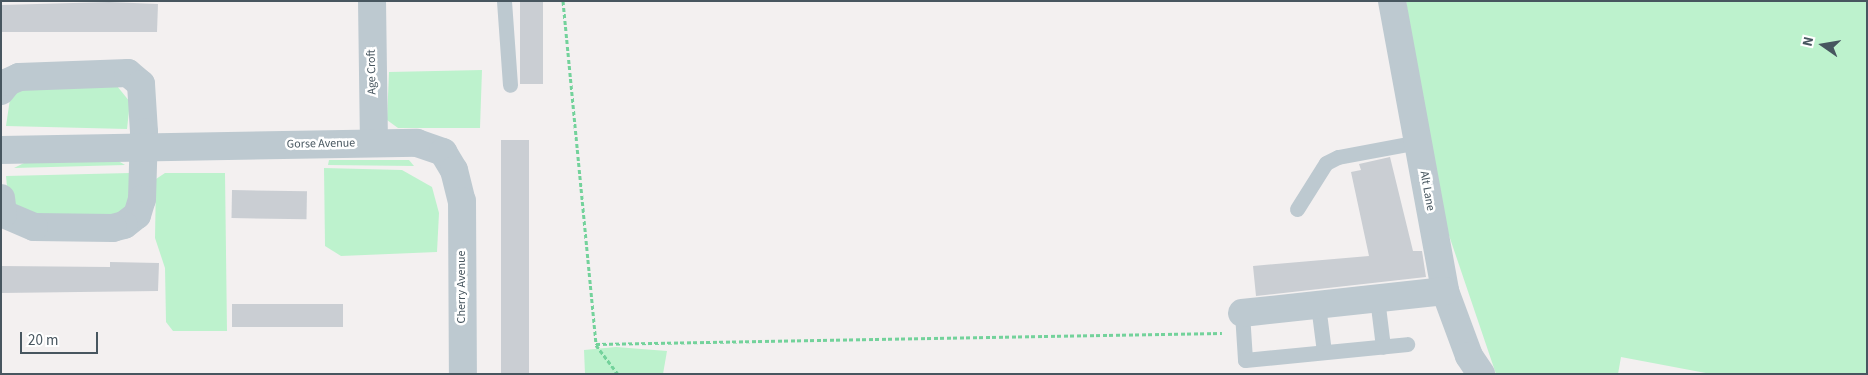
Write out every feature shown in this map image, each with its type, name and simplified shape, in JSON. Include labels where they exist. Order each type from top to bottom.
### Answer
[{"type":"street","name":"Age Croft","points":[[372,1],[374,143]]},
{"type":"street","name":"Alt Lane","points":[[1392,1],[1445,291],[1469,356],[1481,374]]},
{"type":"street","points":[[1,91],[8,82],[20,77],[128,73],[141,84],[144,148],[141,206],[124,225],[112,228],[34,227],[3,214],[1,198]]},
{"type":"street","name":"Gorse Avenue","points":[[1,150],[418,142],[443,152],[454,170],[462,201]]},
{"type":"street","name":"Cherry Avenue","points":[[462,201],[463,374]]},
{"type":"street","points":[[1242,322],[1318,305],[1445,291]]},
{"type":"lane","points":[[504,1],[510,84]]},
{"type":"lane","points":[[1297,209],[1326,163],[1338,157],[1418,142]]},
{"type":"lane","points":[[1377,298],[1382,346]]},
{"type":"lane","points":[[1318,305],[1324,352]]},
{"type":"lane","points":[[1242,322],[1245,360],[1407,344]]},
{"type":"path","points":[[563,1],[596,344],[618,374]]},
{"type":"path","points":[[596,344],[1242,322]]},
{"type":"green space","points":[[1406,1],[1867,1],[1867,374],[1711,374],[1621,357],[1618,374],[1496,374],[1436,197]]},
{"type":"green space","points":[[482,70],[480,128],[398,128],[387,120],[389,72]]},
{"type":"green space","points":[[117,86],[130,102],[127,129],[6,126],[10,99],[19,90]]},
{"type":"green space","points":[[115,159],[125,165],[14,168],[24,163]]},
{"type":"green space","points":[[329,160],[409,160],[414,166],[328,165]]},
{"type":"green space","points":[[324,168],[402,170],[432,187],[439,213],[437,252],[341,256],[325,246]]},
{"type":"green space","points":[[130,173],[128,211],[117,218],[31,221],[8,197],[6,176]]},
{"type":"green space","points":[[165,173],[225,173],[227,331],[173,331],[166,322],[165,268],[155,238],[156,179]]},
{"type":"green space","points":[[616,347],[667,351],[663,374],[585,374],[584,350]]},
{"type":"building","points":[[520,1],[543,1],[543,84],[520,84]]},
{"type":"building","points":[[109,2],[158,4],[157,32],[1,32],[1,5]]},
{"type":"building","points":[[501,140],[529,140],[529,374],[501,374]]},
{"type":"building","points":[[1390,157],[1413,251],[1422,251],[1426,277],[1256,296],[1253,266],[1369,256],[1351,172],[1361,170],[1359,164]]},
{"type":"building","points":[[232,190],[307,191],[306,219],[232,218]]},
{"type":"building","points":[[110,262],[159,263],[158,291],[1,293],[1,266],[110,267]]},
{"type":"building","points":[[232,304],[343,304],[343,327],[232,327]]}]
